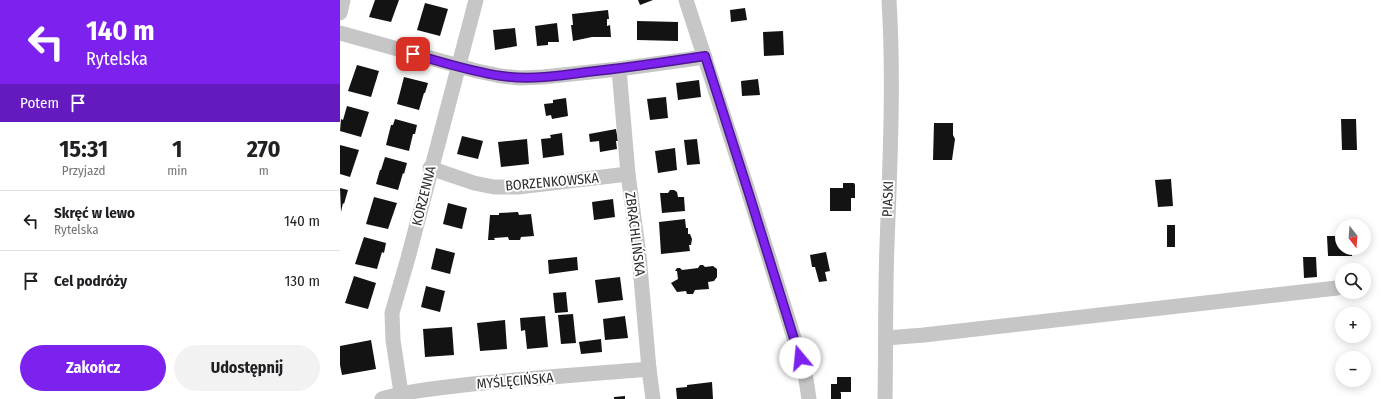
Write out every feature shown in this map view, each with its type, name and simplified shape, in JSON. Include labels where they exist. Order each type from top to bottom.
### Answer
[{"type":"street","points":[[340,13],[343,0]]},
{"type":"street","name":"KORZENNA","points":[[400,393],[393,340],[392,313],[476,0]]},
{"type":"street","points":[[686,0],[805,373],[809,399]]},
{"type":"street","name":"PIASKI","points":[[885,399],[886,247],[892,42],[889,0]]},
{"type":"street","points":[[340,33],[458,66],[501,76],[520,78],[543,78],[619,69],[705,56]]},
{"type":"street","name":"ZBRACHLIŃSKA","points":[[619,69],[628,174],[639,255],[648,369],[653,399]]},
{"type":"street","name":"BORZENKOWSKA","points":[[430,168],[474,183],[494,187],[518,187],[628,174]]},
{"type":"street","points":[[886,338],[924,335],[1335,288]]},
{"type":"street","name":"MYŚLĘCIŃSKA","points":[[382,399],[400,393],[498,382],[648,369]]},
{"type":"building","points":[[375,0],[399,0],[391,22],[369,17]]},
{"type":"building","points":[[638,0],[653,0],[640,5]]},
{"type":"building","points":[[425,3],[448,9],[440,36],[417,30]]},
{"type":"building","points":[[745,8],[747,20],[731,22],[730,10]]},
{"type":"building","points":[[608,10],[609,19],[607,19],[607,26],[610,25],[611,37],[592,37],[573,41],[571,25],[573,25],[572,14]]},
{"type":"building","points":[[637,21],[678,22],[678,41],[637,40]]},
{"type":"building","points":[[557,23],[559,42],[548,42],[548,45],[537,46],[535,26]]},
{"type":"building","points":[[515,28],[517,46],[495,50],[493,30]]},
{"type":"building","points":[[783,31],[784,55],[764,56],[763,32]]},
{"type":"building","points":[[357,65],[379,71],[371,97],[348,91]]},
{"type":"building","points":[[404,77],[428,83],[419,110],[397,104]]},
{"type":"building","points":[[758,79],[760,95],[742,96],[741,81]]},
{"type":"building","points":[[699,80],[701,97],[678,100],[676,83]]},
{"type":"building","points":[[666,97],[668,118],[650,120],[647,99]]},
{"type":"building","points":[[566,98],[568,116],[552,119],[551,115],[546,116],[544,104],[553,103],[553,100]]},
{"type":"building","points":[[347,106],[369,112],[361,137],[340,131],[341,119],[343,120]]},
{"type":"building","points":[[395,119],[417,125],[409,151],[386,145],[391,125],[393,125]]},
{"type":"building","points":[[1341,119],[1356,119],[1357,150],[1342,150]]},
{"type":"building","points":[[934,123],[953,123],[953,135],[955,139],[952,160],[933,160]]},
{"type":"building","points":[[616,129],[618,141],[616,141],[617,149],[600,152],[599,141],[590,142],[589,134]]},
{"type":"building","points":[[562,133],[564,155],[543,158],[541,139],[551,138],[550,135]]},
{"type":"building","points":[[462,136],[483,141],[478,159],[457,154]]},
{"type":"building","points":[[527,139],[529,164],[501,167],[498,142]]},
{"type":"building","points":[[697,139],[700,164],[687,165],[684,140]]},
{"type":"building","points":[[340,145],[359,150],[350,177],[340,174]]},
{"type":"building","points":[[675,148],[677,170],[658,173],[655,151]]},
{"type":"building","points":[[385,157],[407,163],[398,190],[376,184]]},
{"type":"building","points":[[1171,179],[1173,206],[1158,207],[1155,180]]},
{"type":"building","points":[[843,183],[854,183],[855,185],[855,198],[851,198],[851,211],[830,211],[830,188],[843,188]]},
{"type":"building","points":[[340,188],[348,190],[341,212]]},
{"type":"building","points":[[670,190],[677,192],[678,197],[684,197],[685,211],[662,213],[660,193],[668,193]]},
{"type":"building","points":[[374,197],[397,203],[388,229],[366,224]]},
{"type":"building","points":[[613,199],[615,217],[594,220],[592,202]]},
{"type":"building","points":[[448,203],[467,208],[462,229],[443,224]]},
{"type":"building","points":[[518,212],[519,215],[531,214],[534,236],[521,237],[520,240],[509,240],[508,237],[488,240],[490,215]]},
{"type":"building","points":[[685,219],[688,234],[690,234],[692,239],[691,245],[689,245],[690,251],[661,254],[659,222]]},
{"type":"building","points":[[1167,225],[1175,225],[1175,247],[1167,247]]},
{"type":"building","points":[[1327,236],[1335,236],[1335,255],[1352,255],[1352,256],[1328,256]]},
{"type":"building","points":[[364,237],[386,243],[384,253],[382,252],[377,269],[355,264]]},
{"type":"building","points":[[436,248],[455,253],[450,274],[431,269]]},
{"type":"building","points":[[826,252],[830,271],[825,272],[827,281],[819,282],[815,267],[812,267],[810,255]]},
{"type":"building","points":[[577,257],[578,270],[549,274],[548,260]]},
{"type":"building","points":[[1303,257],[1316,257],[1317,277],[1304,278]]},
{"type":"building","points":[[700,265],[705,267],[713,266],[717,269],[717,277],[714,281],[708,282],[709,289],[695,290],[693,294],[687,294],[686,291],[677,292],[671,283],[678,279],[677,271],[675,271],[677,268],[682,270],[698,268]]},
{"type":"building","points":[[354,276],[376,283],[368,309],[345,303]]},
{"type":"building","points":[[620,277],[623,300],[598,303],[595,280]]},
{"type":"building","points":[[426,286],[445,291],[440,312],[421,307]]},
{"type":"building","points":[[566,292],[568,312],[555,313],[553,293]]},
{"type":"building","points":[[573,314],[576,343],[561,344],[558,315]]},
{"type":"building","points":[[545,316],[548,347],[527,349],[525,330],[521,331],[520,318]]},
{"type":"building","points":[[625,316],[628,338],[605,340],[603,319]]},
{"type":"building","points":[[505,320],[507,349],[480,351],[477,323]]},
{"type":"building","points":[[452,327],[454,355],[425,357],[423,329]]},
{"type":"building","points":[[601,339],[602,352],[581,354],[579,342]]},
{"type":"building","points":[[371,340],[376,369],[342,375],[340,365],[340,346]]},
{"type":"building","points":[[837,377],[851,377],[851,392],[840,392],[841,399],[831,399],[831,384],[837,384]]},
{"type":"building","points":[[712,382],[713,399],[677,399],[676,388]]},
{"type":"building","points":[[625,396],[625,399],[614,399],[614,397]]},
{"type":"route","points":[[413,54],[477,71],[520,78],[543,78],[619,69],[705,56],[800,358]]}]
